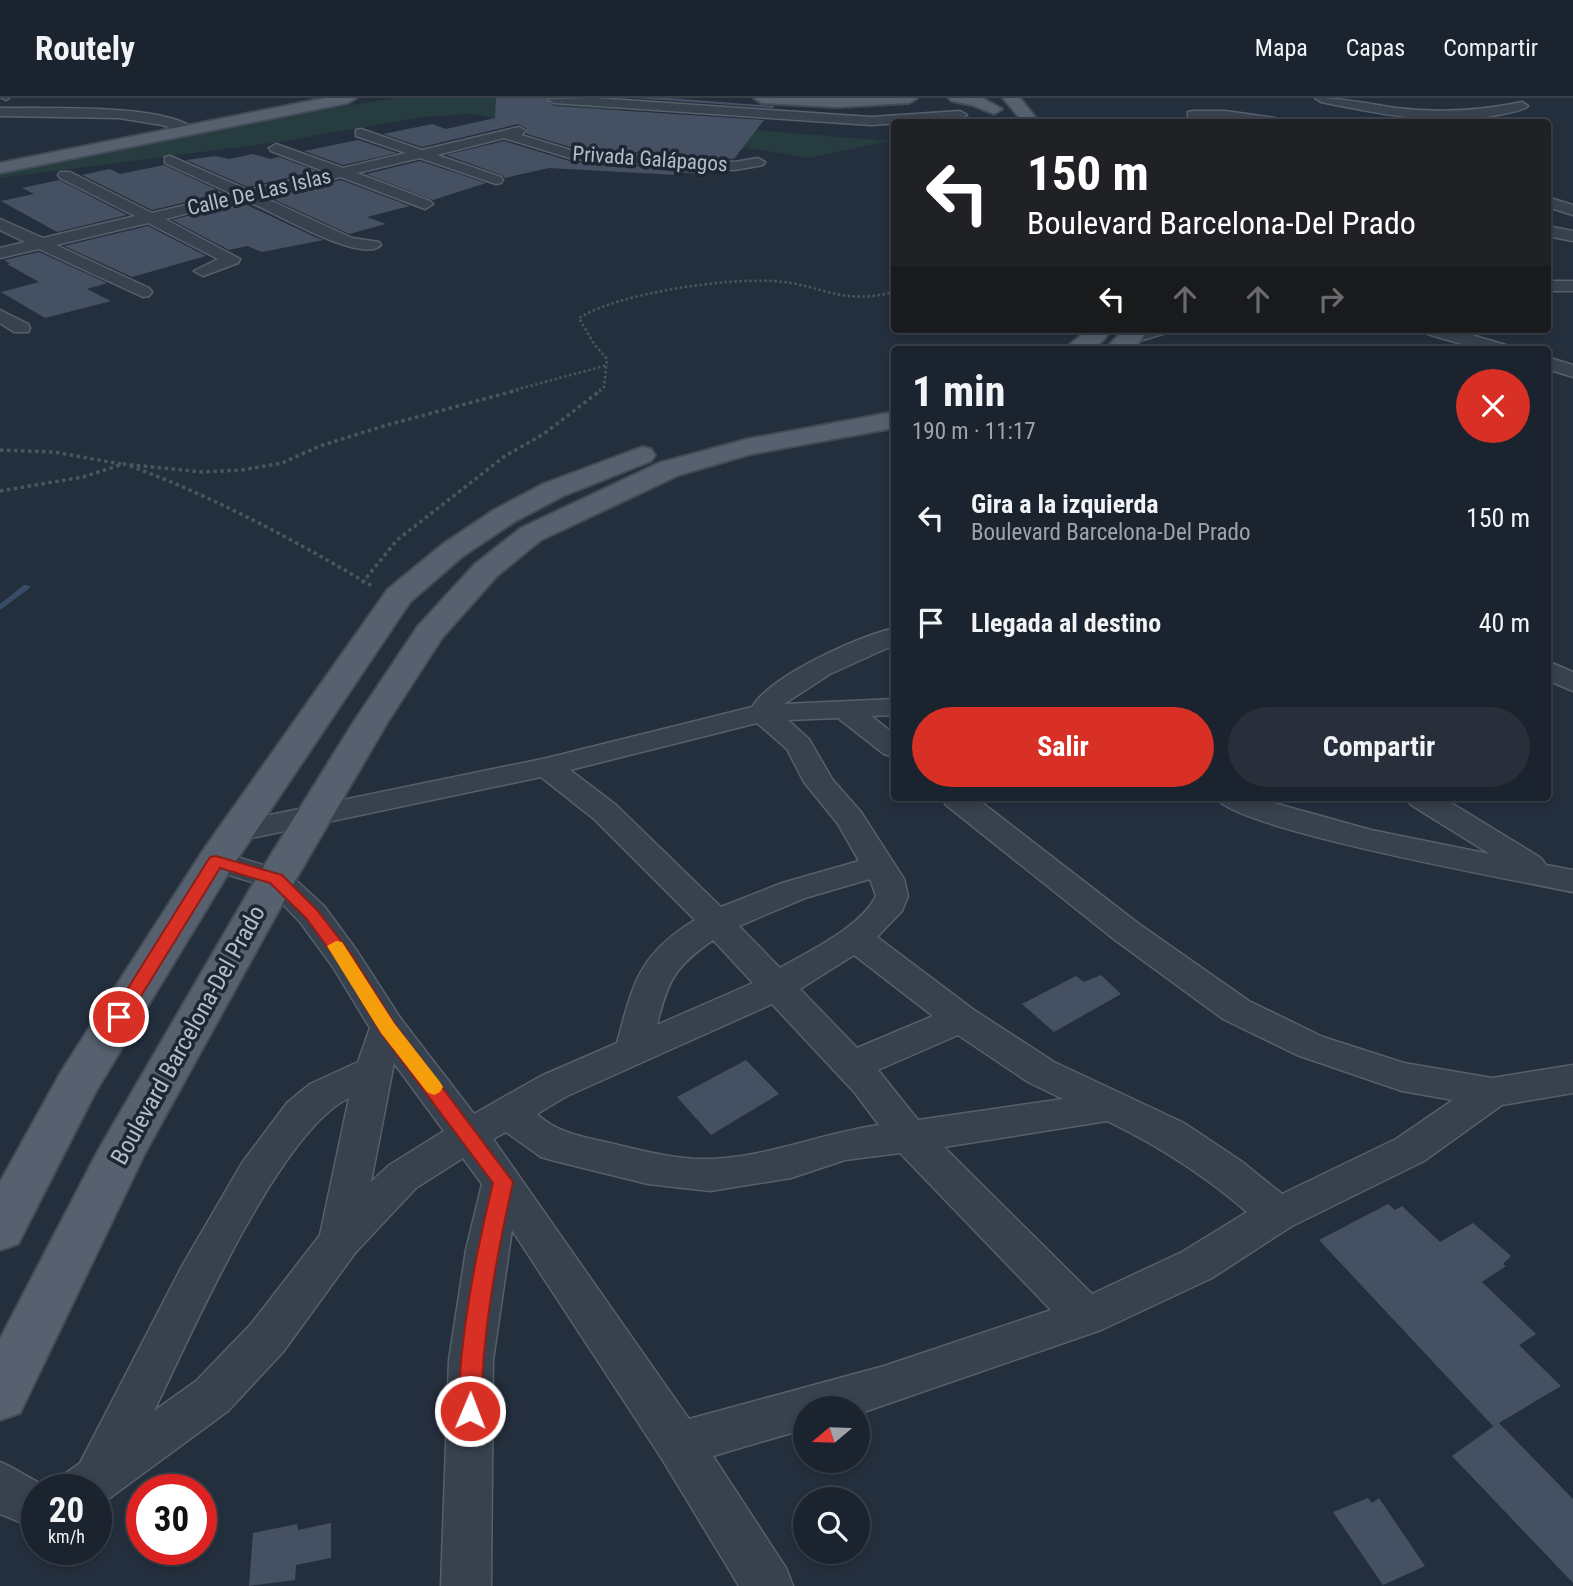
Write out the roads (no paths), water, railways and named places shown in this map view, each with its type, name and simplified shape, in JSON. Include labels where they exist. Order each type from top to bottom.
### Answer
[{"type":"main road","points":[[0,168],[348,98]]},
{"type":"main road","points":[[762,98],[838,102],[909,98]]},
{"type":"main road","points":[[957,98],[985,104],[993,110]]},
{"type":"main road","points":[[1011,98],[1030,119]]},
{"type":"main road","points":[[1034,119],[1039,110],[1040,98]]},
{"type":"main road","points":[[1081,346],[1098,333]]},
{"type":"main road","points":[[0,1229],[77,1084],[226,846],[399,596],[453,551],[504,516],[552,490],[630,458],[774,424],[891,403]]},
{"type":"main road","name":"Boulevard Barcelona-Del Prado","points":[[0,1395],[123,1149],[276,879],[370,723],[429,633],[486,570],[530,534],[669,469],[748,447],[891,421]]},
{"type":"street","points":[[702,114],[717,98]]},
{"type":"street","points":[[1318,98],[1323,109],[1336,116],[1388,98]]},
{"type":"street","points":[[554,99],[702,114],[891,120]]},
{"type":"street","points":[[1471,119],[1522,106]]},
{"type":"street","points":[[1363,107],[1425,118],[1486,114]]},
{"type":"street","points":[[0,112],[132,113],[189,130]]},
{"type":"street","points":[[1366,119],[1386,113]]},
{"type":"street","points":[[901,119],[960,115]]},
{"type":"street","points":[[1194,119],[1257,119]]},
{"type":"street","name":"Privada Galápagos","points":[[466,127],[506,134],[573,155],[735,166],[758,162]]},
{"type":"street","points":[[360,133],[496,180]]},
{"type":"street","name":"Calle De Las Islas","points":[[0,253],[506,134]]},
{"type":"street","points":[[276,148],[425,204]]},
{"type":"street","points":[[170,160],[348,242],[373,245]]},
{"type":"street","points":[[65,175],[232,259],[203,271]]},
{"type":"street","points":[[1551,203],[1573,210]]},
{"type":"street","points":[[0,224],[143,292]]},
{"type":"street","points":[[1551,232],[1573,236]]},
{"type":"street","points":[[1551,285],[1573,286]]},
{"type":"street","points":[[0,315],[21,328]]},
{"type":"street","points":[[1128,339],[1147,333]]},
{"type":"street","points":[[1445,333],[1488,346]]},
{"type":"street","points":[[1551,364],[1573,371]]},
{"type":"street","points":[[763,713],[765,704],[793,684],[825,666],[891,637]]},
{"type":"street","points":[[1551,671],[1573,683]]},
{"type":"street","points":[[226,846],[314,815],[547,767],[763,713],[891,707]]},
{"type":"street","points":[[845,710],[891,746]]},
{"type":"street","points":[[105,1474],[212,1396],[267,1338],[340,1241],[402,1177],[554,1086],[777,987],[855,939],[885,911],[892,896],[888,879],[877,866],[850,819],[819,782],[799,745],[763,713]]},
{"type":"street","points":[[547,767],[605,813],[717,923],[852,1066],[909,1137],[1086,1317]]},
{"type":"street","points":[[961,801],[1127,932],[1236,1010],[1310,1046],[1402,1077],[1492,1092],[1573,1079]]},
{"type":"street","points":[[1238,801],[1253,808],[1369,839],[1559,878]]},
{"type":"street","points":[[1427,801],[1559,878]]},
{"type":"street","points":[[226,846],[276,879],[312,914],[339,950],[388,1028],[470,1134],[503,1182],[679,1444],[768,1586]]},
{"type":"street","points":[[634,1050],[651,985],[662,964],[677,950],[717,923],[795,890],[831,877],[877,866]]},
{"type":"street","points":[[855,939],[961,1019],[1041,1072],[1170,1134],[1227,1172],[1278,1214]]},
{"type":"street","points":[[852,1066],[961,1019]]},
{"type":"street","points":[[340,1241],[373,1071],[388,1028]]},
{"type":"street","points":[[95,1474],[197,1279],[256,1174],[301,1113],[323,1094],[373,1071]]},
{"type":"street","points":[[679,1444],[884,1386],[1086,1317],[1197,1265],[1278,1214],[1410,1150],[1492,1092]]},
{"type":"street","points":[[510,1111],[527,1128],[555,1146],[649,1168],[710,1175],[791,1162],[845,1144],[1109,1107]]},
{"type":"street","points":[[466,1586],[471,1360],[487,1251],[503,1182]]},
{"type":"street","points":[[0,1485],[12,1496],[21,1500]]},
{"type":"waterway","points":[[0,608],[27,587]]}]
